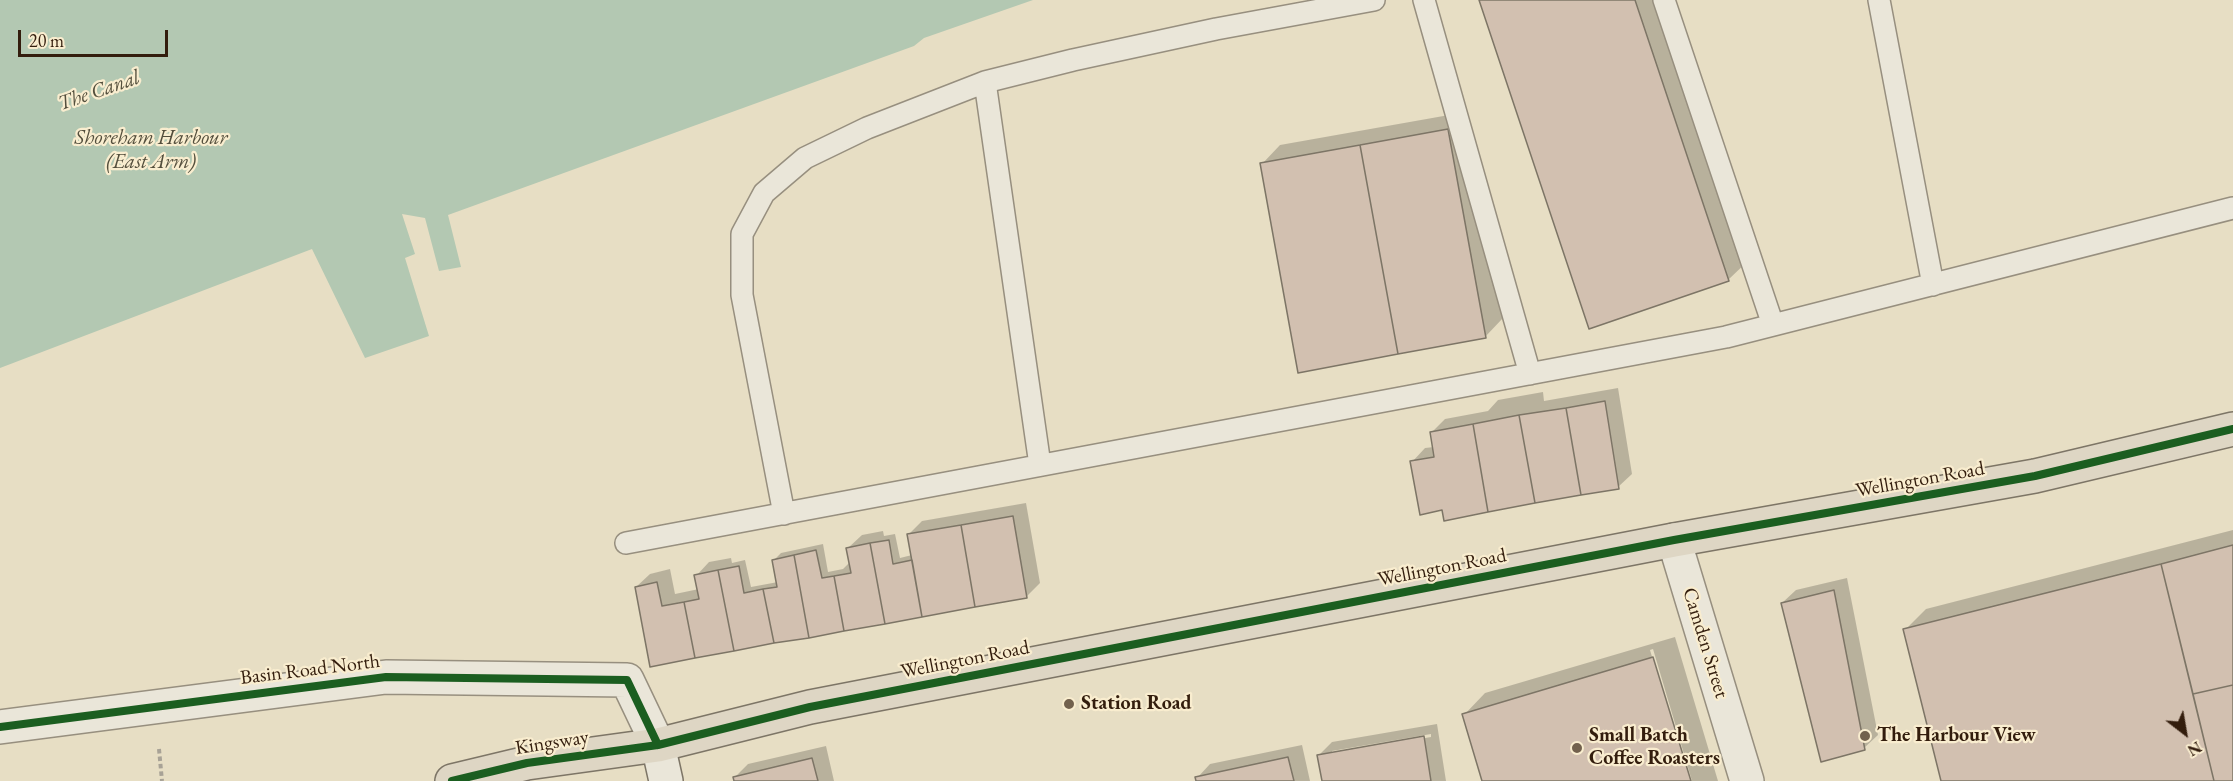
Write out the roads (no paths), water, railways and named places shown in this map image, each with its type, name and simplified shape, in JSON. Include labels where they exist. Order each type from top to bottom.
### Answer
[{"type":"main road","name":"Wellington Road","points":[[658,745],[810,707],[1674,540],[2035,476],[2233,429]]},
{"type":"main road","name":"Kingsway","points":[[452,781],[526,762],[658,745]]},
{"type":"street","name":"Camden Street","points":[[1674,540],[1747,781]]},
{"type":"street","name":"Basin Road North","points":[[0,727],[386,677],[627,680],[658,745]]},
{"type":"street","points":[[658,745],[666,781]]},
{"type":"lane","points":[[784,514],[742,295],[742,234],[764,193],[805,158],[867,128],[985,82],[1216,29],[1374,0]]},
{"type":"lane","points":[[1424,0],[1530,374]]},
{"type":"lane","points":[[1664,0],[1773,325]]},
{"type":"lane","points":[[1879,0],[1933,285]]},
{"type":"lane","points":[[985,82],[1040,465]]},
{"type":"lane","points":[[626,543],[1726,337],[2233,208]]},
{"type":"water","name":"Shoreham Harbour (East Arm)","points":[[0,0],[1033,0],[924,38],[914,46],[448,215],[461,267],[439,271],[425,218],[402,214],[415,254],[405,258],[429,336],[365,358],[312,249],[0,368]]},
{"type":"place","name":"Station Road","points":[[1069,704]]},
{"type":"place","name":"The Harbour View","points":[[1865,736]]},
{"type":"place","name":"Small Batch Coffee Roasters","points":[[1577,748]]},
{"type":"water label","name":"The Canal","points":[[99,91]]}]
